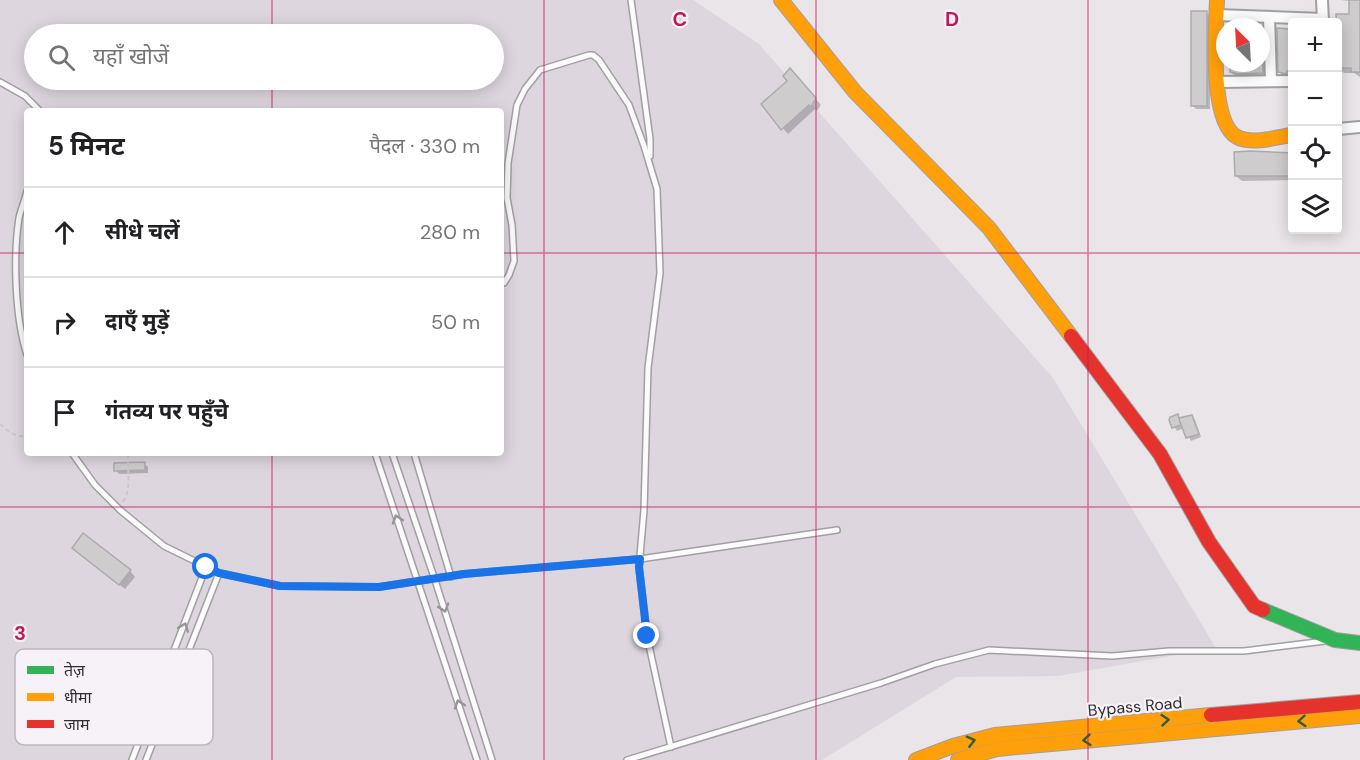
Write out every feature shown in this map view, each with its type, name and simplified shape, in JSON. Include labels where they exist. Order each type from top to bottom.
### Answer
[{"type":"street","points":[[781,0],[855,92],[989,228],[1160,454],[1209,542],[1254,606],[1335,640],[1360,643]]},
{"type":"street","points":[[1217,0],[1220,108],[1227,128],[1238,138],[1250,140],[1288,136]]},
{"type":"street","points":[[1322,0],[1323,18]]},
{"type":"street","points":[[1217,15],[1288,18]]},
{"type":"street","points":[[1269,17],[1271,81]]},
{"type":"street","points":[[1218,82],[1288,81]]},
{"type":"street","points":[[1342,129],[1360,127]]},
{"type":"street","name":"Bypass Road","points":[[916,760],[953,746],[994,735],[1360,702]]},
{"type":"street","name":"Bypass Road","points":[[958,760],[1360,716]]},
{"type":"lane","points":[[631,0],[650,139],[650,163]]},
{"type":"lane","points":[[504,283],[514,261],[513,233],[507,198],[508,163],[517,105],[525,89],[540,70],[593,55],[605,68],[628,105],[650,163],[657,189],[660,273],[648,368],[639,567],[647,636],[671,747]]},
{"type":"lane","points":[[0,82],[25,96],[37,108]]},
{"type":"lane","points":[[24,203],[20,218],[16,263],[21,336],[24,346]]},
{"type":"lane","points":[[74,456],[95,485],[120,510],[164,546],[219,573],[280,586],[379,587],[451,577],[640,559],[837,530]]},
{"type":"lane","points":[[376,456],[477,760]]},
{"type":"lane","points":[[393,456],[492,760]]},
{"type":"lane","points":[[415,456],[451,577]]},
{"type":"lane","points":[[175,649],[206,567]]},
{"type":"lane","points":[[189,649],[219,573]]},
{"type":"lane","points":[[627,760],[881,683],[935,664],[989,650],[1112,656],[1169,651],[1244,651],[1335,640]]},
{"type":"lane","points":[[132,760],[138,745]]},
{"type":"lane","points":[[146,760],[152,745]]},
{"type":"path","points":[[0,424],[12,434],[24,436]]},
{"type":"path","points":[[120,510],[129,486],[128,456]]},
{"type":"shaded area","points":[[0,0],[693,0],[759,44],[1053,378],[1216,648],[1058,676],[956,677],[822,760],[0,760]]},
{"type":"building","points":[[1349,0],[1360,0],[1360,72],[1351,72],[1351,68],[1342,68],[1342,18],[1336,18],[1336,14],[1349,14]]},
{"type":"building","points":[[1191,11],[1207,11],[1207,106],[1191,106]]},
{"type":"building","points":[[1277,28],[1288,29],[1288,71],[1286,74],[1278,72]]},
{"type":"building","points":[[790,68],[816,98],[811,107],[809,105],[781,130],[761,104],[787,81],[783,76]]},
{"type":"building","points":[[1230,72],[1263,72],[1263,73]]},
{"type":"building","points":[[1234,152],[1288,153],[1288,176],[1235,176]]},
{"type":"building","points":[[1178,414],[1179,418],[1192,415],[1199,434],[1186,438],[1179,419],[1181,425],[1172,428],[1170,417]]},
{"type":"building","points":[[145,462],[145,470],[114,471],[114,463]]},
{"type":"building","points":[[83,533],[131,570],[119,585],[72,548]]},
{"type":"traffic: fast","points":[[1263,610],[1335,640],[1360,643]]},
{"type":"traffic: slow","points":[[781,0],[855,92],[989,228],[1071,336]]},
{"type":"traffic: slow","points":[[1217,0],[1216,74],[1218,95],[1228,128],[1237,137],[1250,140],[1288,136]]},
{"type":"traffic: slow","points":[[916,760],[953,746],[995,735],[1211,715]]},
{"type":"traffic: slow","points":[[958,760],[997,749],[1360,716]]},
{"type":"traffic: jam","points":[[1071,336],[1160,454],[1209,542],[1254,606],[1263,610]]},
{"type":"traffic: jam","points":[[1211,715],[1360,702]]},
{"type":"route","points":[[206,567],[219,573],[280,586],[379,587],[418,583],[464,574],[640,559],[647,636]]}]
